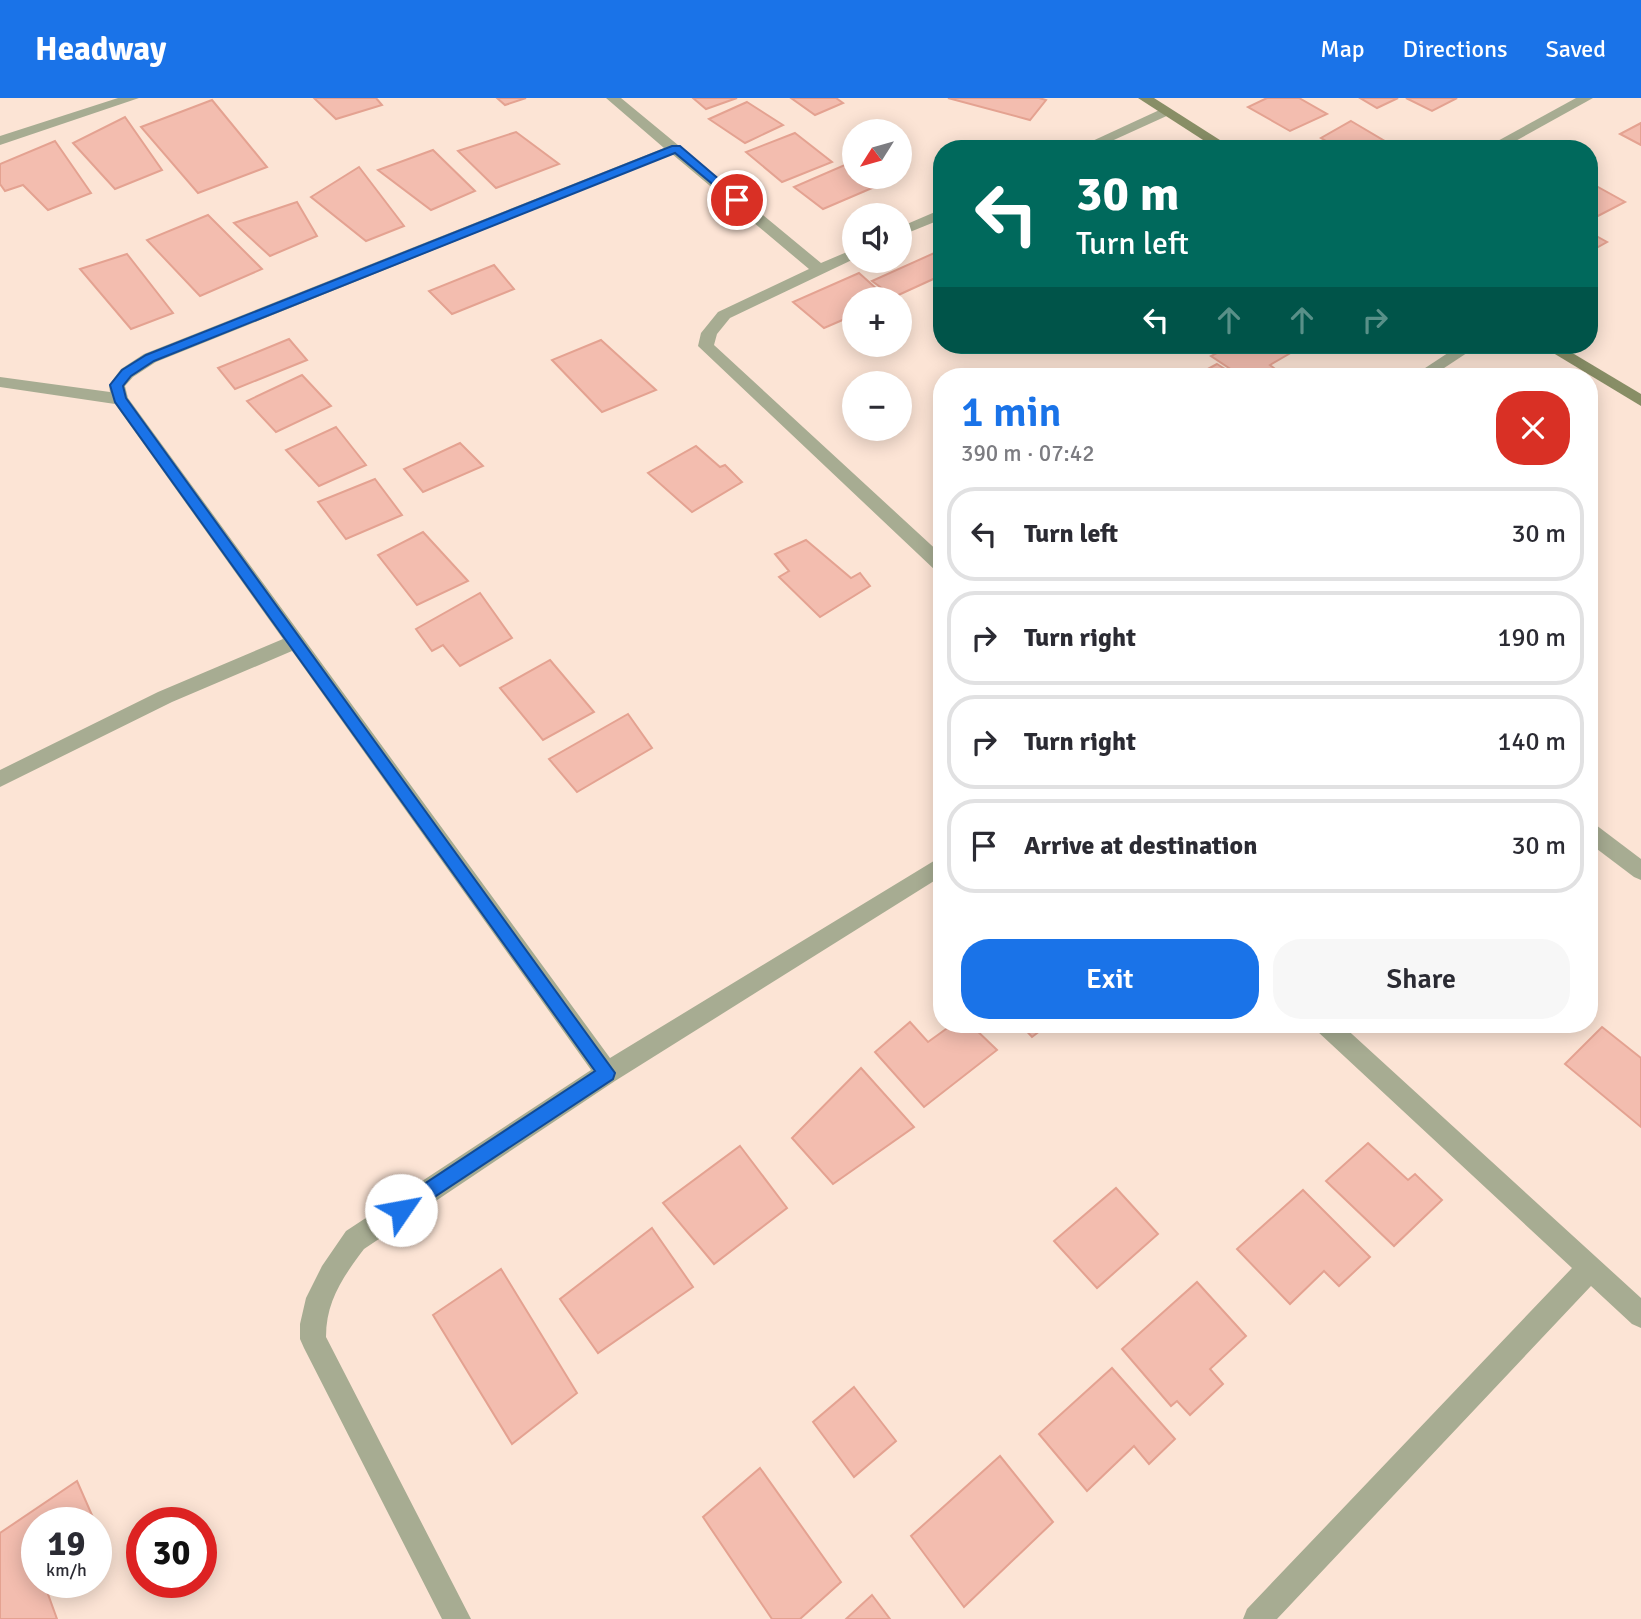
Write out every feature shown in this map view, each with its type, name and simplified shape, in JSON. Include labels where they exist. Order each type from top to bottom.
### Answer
[{"type":"street","points":[[0,141],[132,98]]},
{"type":"street","points":[[613,98],[819,269]]},
{"type":"street","points":[[1145,98],[1213,140]]},
{"type":"street","points":[[1507,140],[1586,98]]},
{"type":"street","points":[[1102,140],[1166,111]]},
{"type":"street","points":[[607,1073],[120,399],[117,385],[127,373],[150,358],[676,148]]},
{"type":"street","points":[[912,227],[933,217]]},
{"type":"street","points":[[842,258],[724,315],[709,333],[706,346],[933,558]]},
{"type":"street","points":[[1433,368],[1456,354]]},
{"type":"street","points":[[1563,354],[1586,368]]},
{"type":"street","points":[[1598,375],[1641,401]]},
{"type":"street","points":[[0,382],[120,399]]},
{"type":"street","points":[[0,779],[166,697],[294,642]]},
{"type":"street","points":[[1598,838],[1641,872]]},
{"type":"street","points":[[457,1619],[313,1339],[312,1315],[327,1279],[355,1240],[607,1073],[933,870]]},
{"type":"street","points":[[1335,1033],[1641,1315]]},
{"type":"street","points":[[1257,1619],[1590,1268]]},
{"type":"building","points":[[314,98],[376,98],[382,105],[336,119]]},
{"type":"building","points":[[497,98],[526,98],[505,105]]},
{"type":"building","points":[[693,98],[737,98],[706,109]]},
{"type":"building","points":[[791,98],[836,98],[843,103],[815,115]]},
{"type":"building","points":[[948,98],[1039,98],[1046,100],[1030,120]]},
{"type":"building","points":[[1267,98],[1299,98],[1327,114],[1290,131],[1248,107]]},
{"type":"building","points":[[1360,98],[1398,98],[1377,108]]},
{"type":"building","points":[[1406,98],[1457,98],[1432,111]]},
{"type":"building","points":[[212,100],[267,167],[198,193],[141,127]]},
{"type":"building","points":[[747,102],[783,125],[745,143],[709,119]]},
{"type":"building","points":[[125,117],[162,170],[115,189],[73,143]]},
{"type":"building","points":[[1351,121],[1383,140],[1324,140],[1321,138]]},
{"type":"building","points":[[1641,123],[1641,145],[1620,134]]},
{"type":"building","points":[[516,132],[559,164],[496,188],[458,151]]},
{"type":"building","points":[[795,133],[832,162],[782,182],[746,152]]},
{"type":"building","points":[[55,141],[91,193],[48,210],[23,185],[5,191],[0,184],[0,164]]},
{"type":"building","points":[[433,150],[475,191],[431,210],[378,170]]},
{"type":"building","points":[[842,166],[842,189],[870,189],[823,209],[794,187]]},
{"type":"building","points":[[359,167],[404,226],[366,241],[311,197]]},
{"type":"building","points":[[1598,187],[1625,202],[1598,216]]},
{"type":"building","points":[[297,202],[317,236],[270,256],[234,223]]},
{"type":"building","points":[[208,215],[262,269],[200,296],[147,240]]},
{"type":"building","points":[[1598,237],[1607,242],[1598,247]]},
{"type":"building","points":[[127,254],[173,313],[131,329],[80,269]]},
{"type":"building","points":[[933,254],[933,279],[912,289],[880,287],[872,281],[890,273],[912,273],[912,263]]},
{"type":"building","points":[[494,265],[514,289],[452,314],[429,291]]},
{"type":"building","points":[[859,273],[875,287],[842,287],[842,320],[824,328],[793,302]]},
{"type":"building","points":[[289,339],[307,360],[235,389],[218,368]]},
{"type":"building","points":[[601,340],[656,390],[602,412],[552,360]]},
{"type":"building","points":[[1289,354],[1270,365],[1274,368],[1229,368],[1211,356]]},
{"type":"building","points":[[302,375],[331,406],[276,432],[247,401]]},
{"type":"building","points":[[336,427],[366,465],[319,486],[286,450]]},
{"type":"building","points":[[460,443],[483,466],[423,492],[404,469]]},
{"type":"building","points":[[696,446],[720,467],[725,465],[742,482],[692,512],[648,473]]},
{"type":"building","points":[[375,479],[402,515],[346,539],[318,502]]},
{"type":"building","points":[[423,532],[468,581],[417,605],[378,555]]},
{"type":"building","points":[[806,540],[851,578],[860,573],[870,586],[820,617],[779,577],[789,571],[775,554]]},
{"type":"building","points":[[480,593],[512,638],[460,666],[443,645],[432,651],[416,629]]},
{"type":"building","points":[[550,660],[594,712],[543,740],[500,688]]},
{"type":"building","points":[[628,714],[652,748],[577,792],[549,759]]},
{"type":"building","points":[[910,1022],[928,1042],[940,1033],[979,1033],[997,1050],[924,1107],[875,1052]]},
{"type":"building","points":[[1602,1027],[1641,1058],[1641,1127],[1565,1064]]},
{"type":"building","points":[[861,1068],[914,1127],[833,1184],[792,1138]]},
{"type":"building","points":[[1368,1143],[1408,1180],[1415,1174],[1442,1200],[1394,1246],[1326,1181]]},
{"type":"building","points":[[740,1146],[787,1208],[714,1264],[663,1203]]},
{"type":"building","points":[[1116,1188],[1158,1234],[1097,1288],[1054,1241]]},
{"type":"building","points":[[1303,1190],[1370,1257],[1339,1286],[1324,1271],[1290,1304],[1237,1249]]},
{"type":"building","points":[[652,1228],[693,1287],[598,1353],[560,1299]]},
{"type":"building","points":[[501,1269],[577,1393],[512,1444],[433,1315]]},
{"type":"building","points":[[1197,1282],[1246,1336],[1210,1369],[1223,1384],[1190,1415],[1177,1401],[1171,1406],[1122,1349]]},
{"type":"building","points":[[1112,1368],[1175,1439],[1149,1464],[1134,1446],[1087,1491],[1039,1434]]},
{"type":"building","points":[[854,1387],[896,1441],[854,1477],[813,1422]]},
{"type":"building","points":[[1000,1456],[1053,1522],[964,1607],[911,1536]]},
{"type":"building","points":[[760,1468],[841,1582],[800,1619],[772,1619],[703,1517]]},
{"type":"building","points":[[77,1481],[88,1507],[38,1507]]},
{"type":"building","points":[[21,1519],[21,1598],[49,1598],[57,1619],[0,1619],[0,1533]]},
{"type":"building","points":[[872,1595],[890,1619],[846,1619]]},
{"type":"route","points":[[401,1210],[607,1073],[120,399],[117,385],[127,373],[150,358],[676,148],[737,200]]}]
